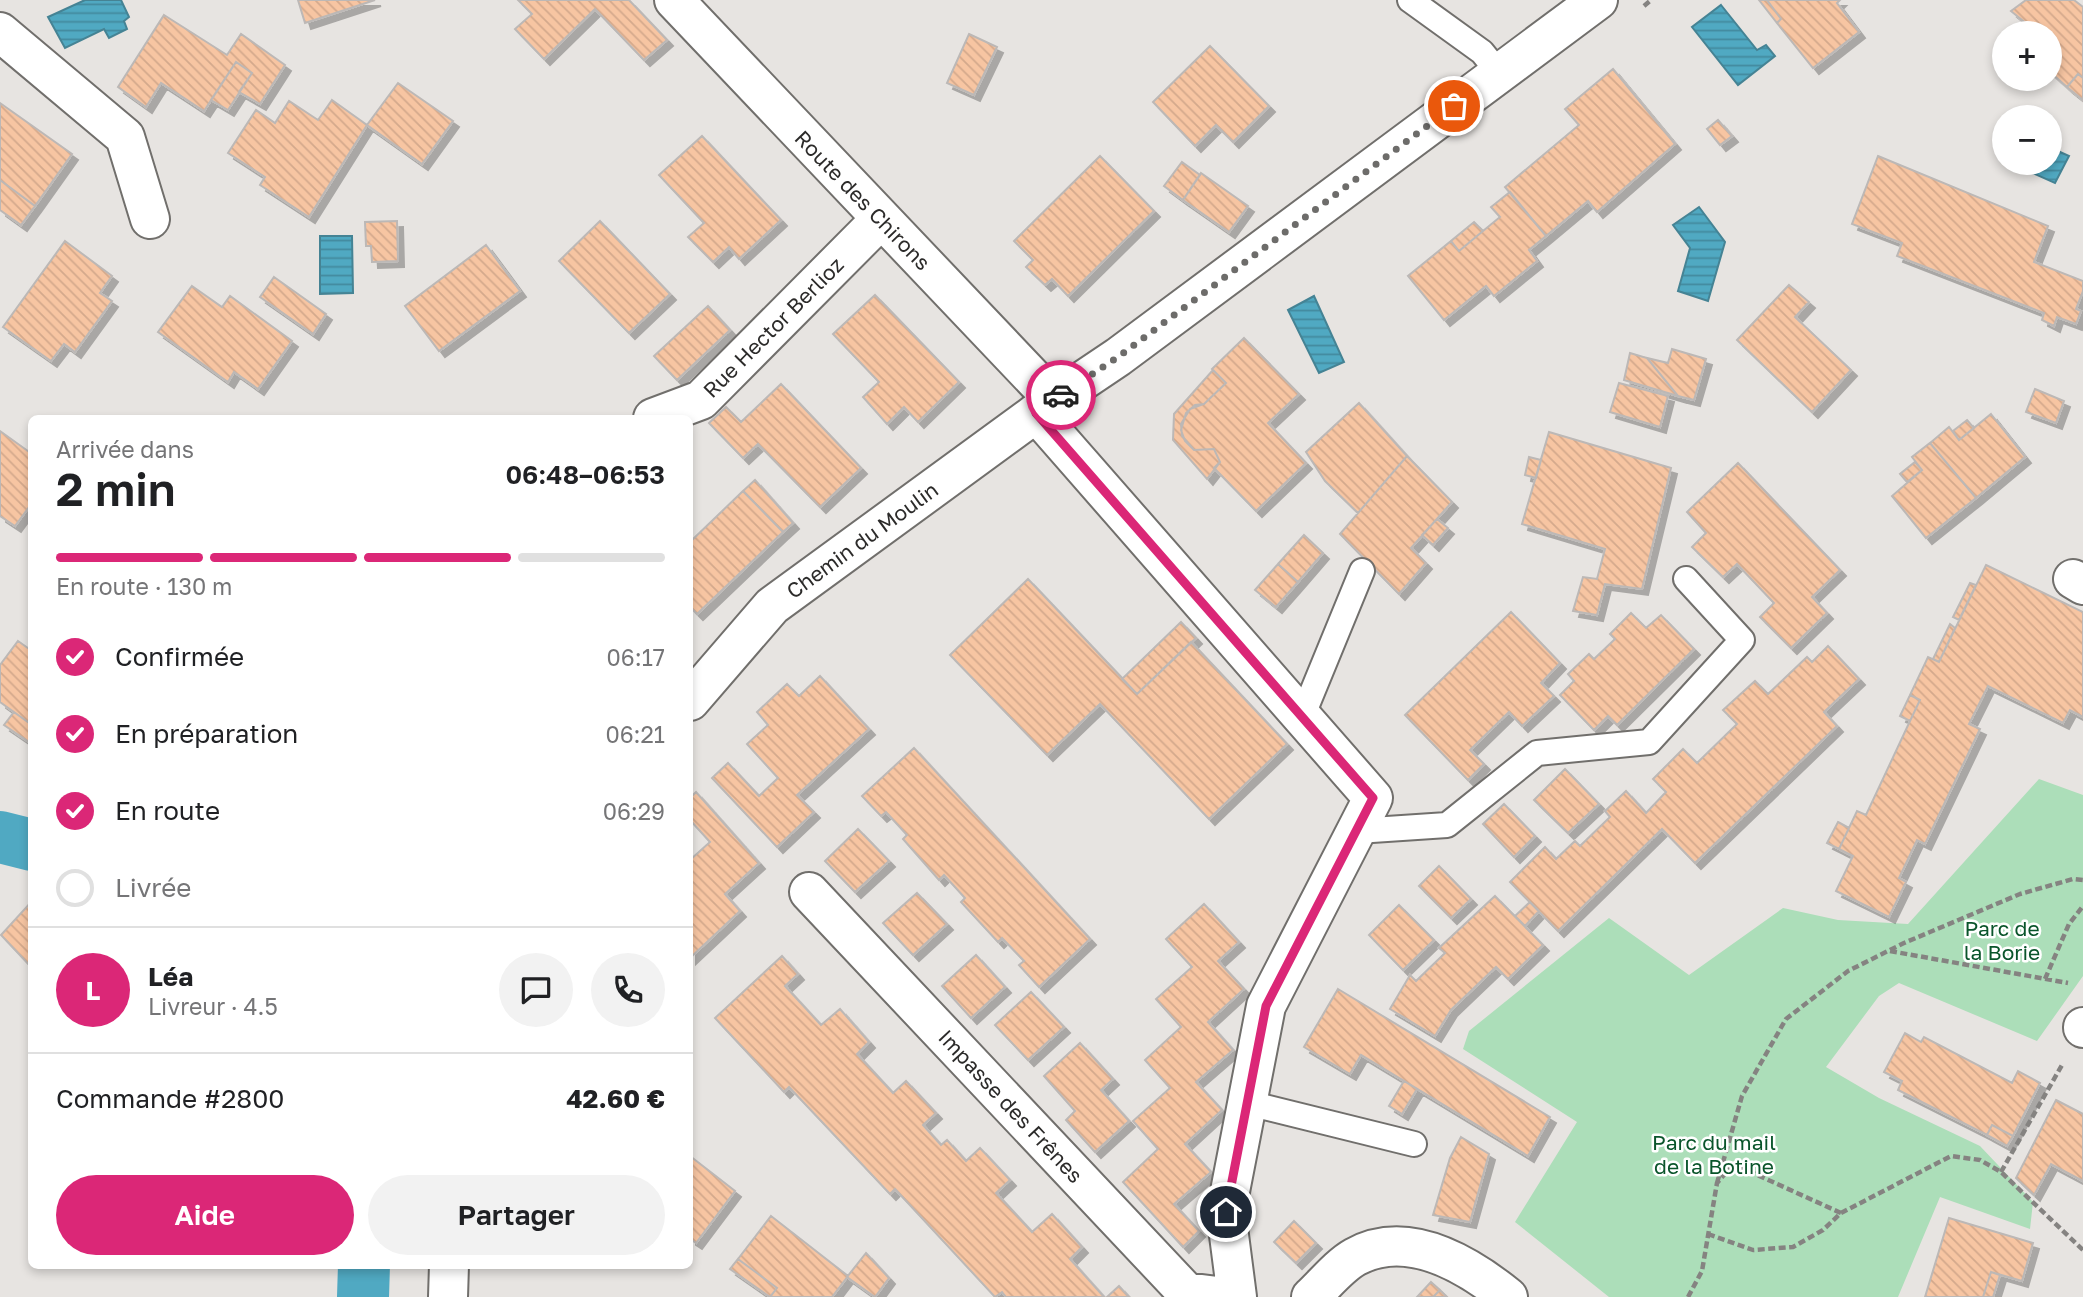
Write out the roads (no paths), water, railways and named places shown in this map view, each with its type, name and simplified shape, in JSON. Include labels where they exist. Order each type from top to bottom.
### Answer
[{"type":"street","name":"Chemin du Moulin","points":[[693,698],[772,606],[1045,406],[1118,357],[1598,0]]},
{"type":"street","name":"Route des Chirons","points":[[689,6],[1045,406],[1302,717],[1373,798],[1357,831]]},
{"type":"street","points":[[0,32],[125,137],[150,219]]},
{"type":"street","name":"Rue Hector Berlioz","points":[[661,415],[701,400],[881,219]]},
{"type":"street","points":[[1237,1297],[1226,1212],[1266,1006],[1357,831]]},
{"type":"street","name":"Impasse des Frênes","points":[[810,892],[1186,1292],[1225,1297]]},
{"type":"street","points":[[1311,1297],[1355,1257],[1394,1246],[1439,1253],[1508,1297]]},
{"type":"street","points":[[448,1297],[449,1269]]},
{"type":"lane","points":[[1410,0],[1482,52],[1499,73]]},
{"type":"lane","points":[[1302,717],[1362,571]]},
{"type":"lane","points":[[1357,831],[1447,825],[1537,753],[1649,741],[1742,640],[1686,579]]},
{"type":"lane","points":[[1248,1103],[1414,1144]]},
{"type":"water","points":[[85,0],[121,0],[129,17],[124,21],[127,29],[109,38],[104,29],[65,48],[48,17]]},
{"type":"water","points":[[1721,5],[1757,50],[1766,45],[1775,56],[1738,85],[1692,27]]},
{"type":"water","points":[[2062,153],[2069,156],[2062,170]]},
{"type":"water","points":[[2037,175],[2059,175],[2055,183]]},
{"type":"water","points":[[1699,207],[1725,242],[1708,301],[1678,291],[1690,248],[1673,225]]},
{"type":"water","points":[[320,236],[352,236],[353,293],[320,294]]},
{"type":"water","points":[[1314,296],[1344,362],[1319,373],[1288,310]]},
{"type":"waterway","points":[[0,837],[28,844]]},
{"type":"waterway","points":[[363,1297],[364,1269]]},
{"type":"park label","name":"Parc de la Borie","points":[[2002,940]]},
{"type":"park label","name":"Parc du mail de la Botine","points":[[1714,1154]]}]
